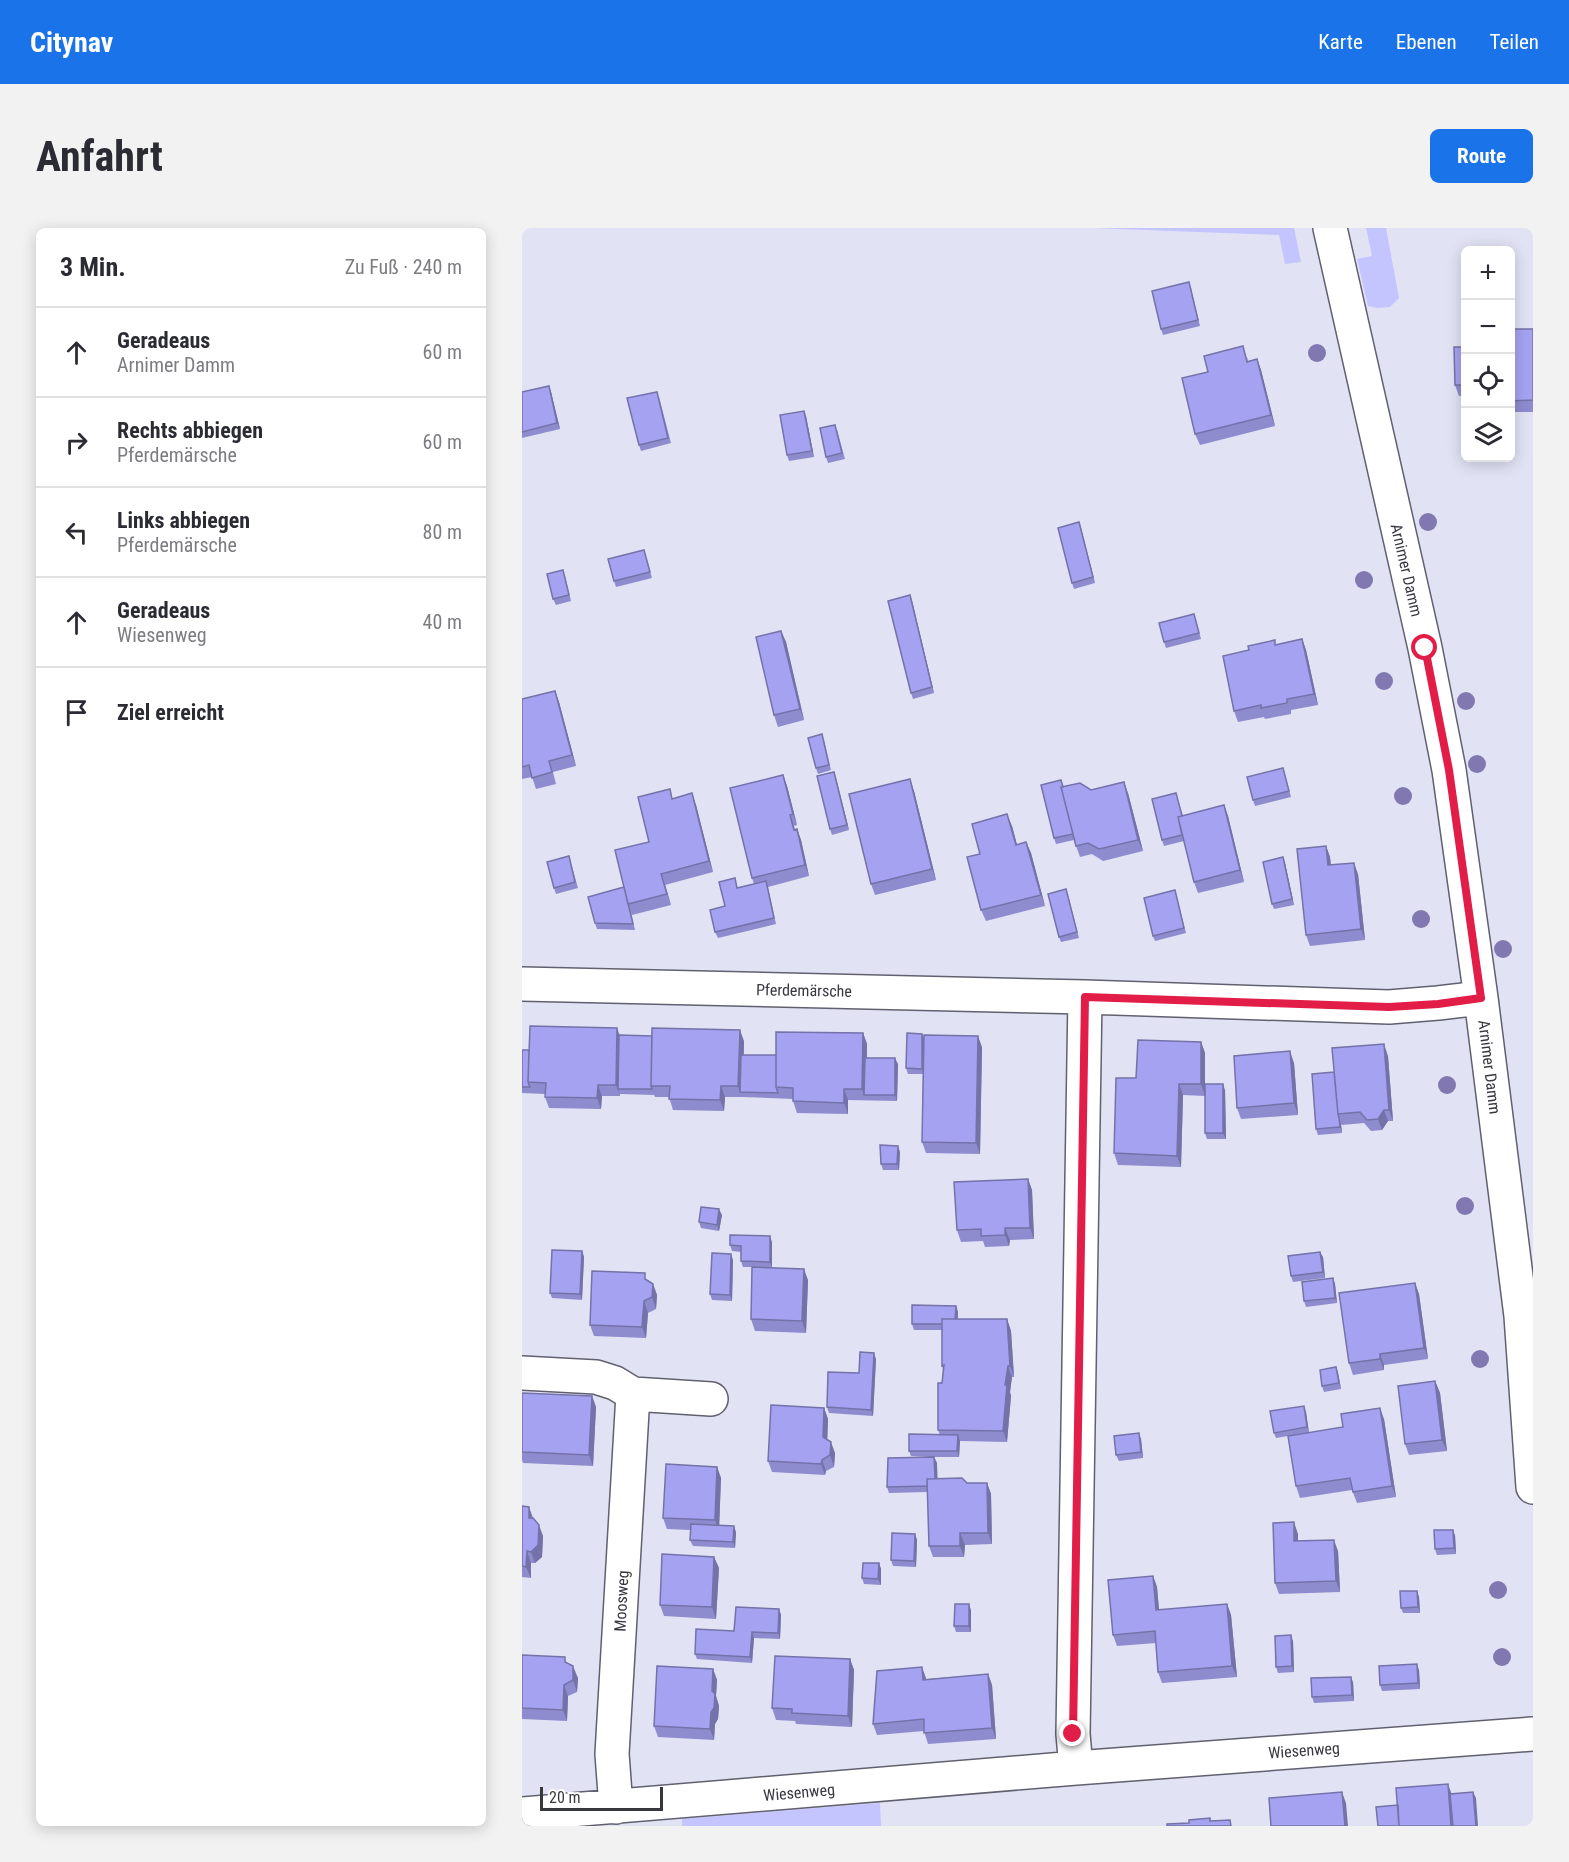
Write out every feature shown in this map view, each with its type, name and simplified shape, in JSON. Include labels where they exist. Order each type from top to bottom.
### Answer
[{"type":"street","name":"Arnimer Damm","points":[[1332,235],[1449,770],[1527,1315],[1533,1487]]},
{"type":"street","name":"Pferdemärsche","points":[[522,984],[1085,997],[1389,1007],[1481,998]]},
{"type":"street","points":[[1076,1768],[1073,1734],[1085,997]]},
{"type":"street","points":[[522,1373],[596,1377],[615,1383],[633,1394],[711,1399]]},
{"type":"street","name":"Moosweg","points":[[616,1807],[612,1754],[633,1394]]},
{"type":"street","name":"Wiesenweg","points":[[522,1814],[1076,1768],[1533,1734]]},
{"type":"shaded area","points":[[1092,228],[1294,228],[1301,262],[1285,264],[1279,235]]},
{"type":"shaded area","points":[[1366,228],[1386,228],[1399,298],[1390,307],[1368,306],[1357,259],[1372,256]]},
{"type":"shaded area","points":[[880,1803],[881,1826],[682,1826],[682,1819]]},
{"type":"building","points":[[1189,282],[1198,320],[1161,329],[1152,291]]},
{"type":"building","points":[[1515,329],[1533,329],[1533,400],[1515,401]]},
{"type":"building","points":[[1243,346],[1247,362],[1257,359],[1271,415],[1195,434],[1182,378],[1208,372],[1204,356]]},
{"type":"building","points":[[1454,347],[1461,347],[1461,385],[1455,385]]},
{"type":"building","points":[[549,386],[557,423],[522,432],[522,392]]},
{"type":"building","points":[[657,392],[668,438],[639,445],[627,398]]},
{"type":"building","points":[[804,411],[812,451],[787,455],[780,415]]},
{"type":"building","points":[[835,425],[842,453],[826,457],[820,428]]},
{"type":"building","points":[[1079,522],[1093,577],[1072,583],[1058,528]]},
{"type":"building","points":[[644,550],[650,572],[614,581],[608,559]]},
{"type":"building","points":[[563,570],[569,595],[553,599],[547,574]]},
{"type":"building","points":[[910,595],[932,687],[911,693],[888,601]]},
{"type":"building","points":[[1194,614],[1199,633],[1164,642],[1159,623]]},
{"type":"building","points":[[781,631],[800,709],[774,715],[756,637]]},
{"type":"building","points":[[1302,639],[1314,694],[1287,699],[1287,703],[1261,708],[1261,705],[1234,711],[1223,656],[1249,650],[1248,646],[1275,640],[1275,645]]},
{"type":"building","points":[[555,691],[572,755],[549,761],[552,772],[532,778],[529,765],[522,767],[522,699]]},
{"type":"building","points":[[822,734],[829,765],[816,768],[808,738]]},
{"type":"building","points":[[1283,768],[1289,791],[1253,800],[1247,777]]},
{"type":"building","points":[[834,772],[847,825],[830,829],[817,776]]},
{"type":"building","points":[[783,775],[793,814],[790,815],[794,830],[797,829],[805,865],[752,878],[730,788]]},
{"type":"building","points":[[910,779],[932,869],[871,884],[849,794]]},
{"type":"building","points":[[1061,780],[1073,834],[1054,838],[1041,785]]},
{"type":"building","points":[[1124,782],[1138,840],[1099,849],[1088,843],[1076,846],[1061,787],[1080,783],[1091,790]]},
{"type":"building","points":[[670,789],[672,799],[692,793],[709,861],[661,874],[667,894],[628,904],[615,850],[649,842],[638,797]]},
{"type":"building","points":[[1176,793],[1182,816],[1178,817],[1182,835],[1162,840],[1152,799]]},
{"type":"building","points":[[1224,805],[1240,870],[1194,882],[1178,817]]},
{"type":"building","points":[[1007,814],[1016,845],[1026,842],[1041,895],[981,910],[967,857],[980,854],[972,824]]},
{"type":"building","points":[[1326,846],[1328,865],[1354,863],[1361,929],[1306,935],[1297,849]]},
{"type":"building","points":[[569,856],[575,882],[554,888],[547,862]]},
{"type":"building","points":[[1283,857],[1292,899],[1272,904],[1263,862]]},
{"type":"building","points":[[735,878],[737,888],[766,881],[774,918],[715,932],[710,910],[725,906],[719,882]]},
{"type":"building","points":[[624,887],[633,924],[595,923],[588,897]]},
{"type":"building","points":[[1066,889],[1077,932],[1059,937],[1048,894]]},
{"type":"building","points":[[1175,890],[1184,928],[1153,936],[1144,898]]},
{"type":"building","points":[[530,1026],[617,1028],[616,1085],[598,1085],[597,1098],[545,1097],[546,1083],[528,1082]]},
{"type":"building","points":[[652,1028],[740,1030],[738,1086],[721,1086],[720,1100],[669,1099],[670,1086],[651,1086]]},
{"type":"building","points":[[776,1032],[863,1033],[862,1089],[844,1089],[844,1103],[793,1101],[793,1088],[776,1087]]},
{"type":"building","points":[[907,1033],[922,1034],[922,1069],[906,1068]]},
{"type":"building","points":[[619,1035],[652,1036],[652,1089],[618,1089]]},
{"type":"building","points":[[924,1035],[978,1036],[976,1143],[922,1142]]},
{"type":"building","points":[[1138,1040],[1201,1042],[1201,1084],[1179,1084],[1177,1156],[1114,1153],[1116,1078],[1136,1078]]},
{"type":"building","points":[[1384,1044],[1389,1110],[1384,1110],[1378,1119],[1367,1120],[1360,1112],[1338,1114],[1332,1048]]},
{"type":"building","points":[[522,1050],[529,1050],[528,1082],[530,1087],[522,1087]]},
{"type":"building","points":[[1290,1051],[1294,1103],[1237,1108],[1234,1056]]},
{"type":"building","points":[[741,1055],[776,1055],[778,1093],[740,1092]]},
{"type":"building","points":[[865,1058],[895,1058],[895,1095],[864,1095]]},
{"type":"building","points":[[1334,1072],[1340,1127],[1316,1129],[1312,1074]]},
{"type":"building","points":[[1205,1084],[1223,1084],[1223,1133],[1205,1133]]},
{"type":"building","points":[[880,1145],[898,1146],[897,1164],[881,1164]]},
{"type":"building","points":[[1028,1179],[1030,1228],[1005,1228],[1005,1235],[981,1236],[981,1229],[957,1230],[954,1182]]},
{"type":"building","points":[[701,1207],[719,1209],[717,1225],[699,1222]]},
{"type":"building","points":[[730,1235],[770,1236],[770,1262],[741,1261],[741,1246],[730,1245]]},
{"type":"building","points":[[552,1250],[582,1251],[580,1294],[550,1293]]},
{"type":"building","points":[[1320,1252],[1323,1272],[1291,1276],[1288,1256]]},
{"type":"building","points":[[712,1253],[731,1254],[730,1295],[710,1294]]},
{"type":"building","points":[[752,1267],[804,1269],[802,1321],[751,1319]]},
{"type":"building","points":[[592,1271],[645,1273],[645,1279],[653,1284],[652,1297],[644,1301],[642,1327],[590,1325]]},
{"type":"building","points":[[1333,1278],[1335,1298],[1304,1301],[1302,1282]]},
{"type":"building","points":[[1415,1283],[1424,1348],[1380,1354],[1380,1359],[1349,1363],[1339,1293]]},
{"type":"building","points":[[912,1305],[956,1306],[955,1319],[942,1319],[942,1324],[912,1324]]},
{"type":"building","points":[[942,1319],[1007,1319],[1010,1366],[1008,1366],[1005,1385],[1007,1385],[1003,1431],[938,1430],[938,1383],[942,1383],[944,1365],[942,1366]]},
{"type":"building","points":[[860,1352],[874,1353],[871,1410],[827,1407],[828,1372],[859,1373]]},
{"type":"building","points":[[1336,1367],[1339,1383],[1322,1386],[1320,1370]]},
{"type":"building","points":[[1435,1381],[1442,1440],[1405,1444],[1398,1386]]},
{"type":"building","points":[[522,1393],[592,1396],[589,1455],[522,1452]]},
{"type":"building","points":[[771,1405],[824,1408],[823,1437],[831,1442],[830,1455],[822,1460],[821,1464],[768,1461]]},
{"type":"building","points":[[1304,1406],[1307,1427],[1274,1433],[1270,1411]]},
{"type":"building","points":[[1380,1408],[1392,1486],[1353,1492],[1350,1478],[1296,1486],[1288,1436],[1343,1427],[1341,1414]]},
{"type":"building","points":[[1139,1433],[1141,1452],[1116,1455],[1114,1436]]},
{"type":"building","points":[[909,1434],[958,1435],[957,1451],[909,1451]]},
{"type":"building","points":[[934,1457],[935,1479],[927,1479],[927,1486],[887,1487],[888,1458]]},
{"type":"building","points":[[666,1464],[717,1467],[715,1520],[663,1518]]},
{"type":"building","points":[[962,1478],[967,1483],[987,1483],[988,1533],[960,1533],[960,1546],[929,1546],[927,1479]]},
{"type":"building","points":[[522,1506],[529,1507],[529,1518],[533,1518],[539,1525],[538,1545],[531,1552],[527,1551],[526,1567],[522,1566]]},
{"type":"building","points":[[1294,1522],[1294,1541],[1334,1540],[1336,1581],[1275,1583],[1273,1523]]},
{"type":"building","points":[[691,1524],[734,1526],[733,1542],[690,1540]]},
{"type":"building","points":[[1434,1530],[1453,1530],[1454,1548],[1435,1549]]},
{"type":"building","points":[[892,1533],[915,1534],[914,1561],[891,1560]]},
{"type":"building","points":[[662,1554],[714,1557],[712,1607],[660,1605]]},
{"type":"building","points":[[863,1563],[879,1563],[878,1579],[862,1578]]},
{"type":"building","points":[[1153,1576],[1156,1610],[1227,1604],[1232,1666],[1158,1672],[1155,1631],[1113,1635],[1108,1580]]},
{"type":"building","points":[[1400,1591],[1417,1591],[1418,1607],[1401,1608]]},
{"type":"building","points":[[955,1604],[969,1604],[969,1626],[954,1626]]},
{"type":"building","points":[[736,1607],[779,1609],[778,1633],[752,1632],[750,1657],[695,1654],[696,1629],[734,1631]]},
{"type":"building","points":[[1291,1635],[1292,1666],[1276,1667],[1275,1636]]},
{"type":"building","points":[[522,1655],[565,1657],[565,1662],[573,1666],[573,1680],[564,1685],[563,1710],[522,1708]]},
{"type":"building","points":[[775,1656],[850,1659],[848,1716],[792,1713],[792,1709],[772,1708]]},
{"type":"building","points":[[1417,1664],[1418,1683],[1380,1685],[1379,1666]]},
{"type":"building","points":[[657,1666],[713,1669],[712,1691],[715,1694],[710,1729],[654,1726]]},
{"type":"building","points":[[922,1667],[923,1680],[988,1674],[992,1728],[924,1733],[924,1719],[873,1724],[877,1671]]},
{"type":"building","points":[[1351,1677],[1352,1695],[1312,1697],[1311,1678]]},
{"type":"building","points":[[1448,1784],[1451,1826],[1399,1826],[1396,1788]]},
{"type":"building","points":[[1342,1792],[1345,1826],[1271,1826],[1269,1798]]},
{"type":"building","points":[[1473,1792],[1476,1826],[1453,1826],[1450,1794]]},
{"type":"building","points":[[1398,1805],[1399,1826],[1378,1826],[1376,1807]]},
{"type":"building","points":[[1210,1818],[1210,1821],[1230,1820],[1231,1826],[1167,1826],[1167,1824],[1189,1823],[1189,1820]]},
{"type":"route","points":[[1073,1734],[1085,997],[1389,1007],[1481,998],[1449,770],[1425,648]]}]
